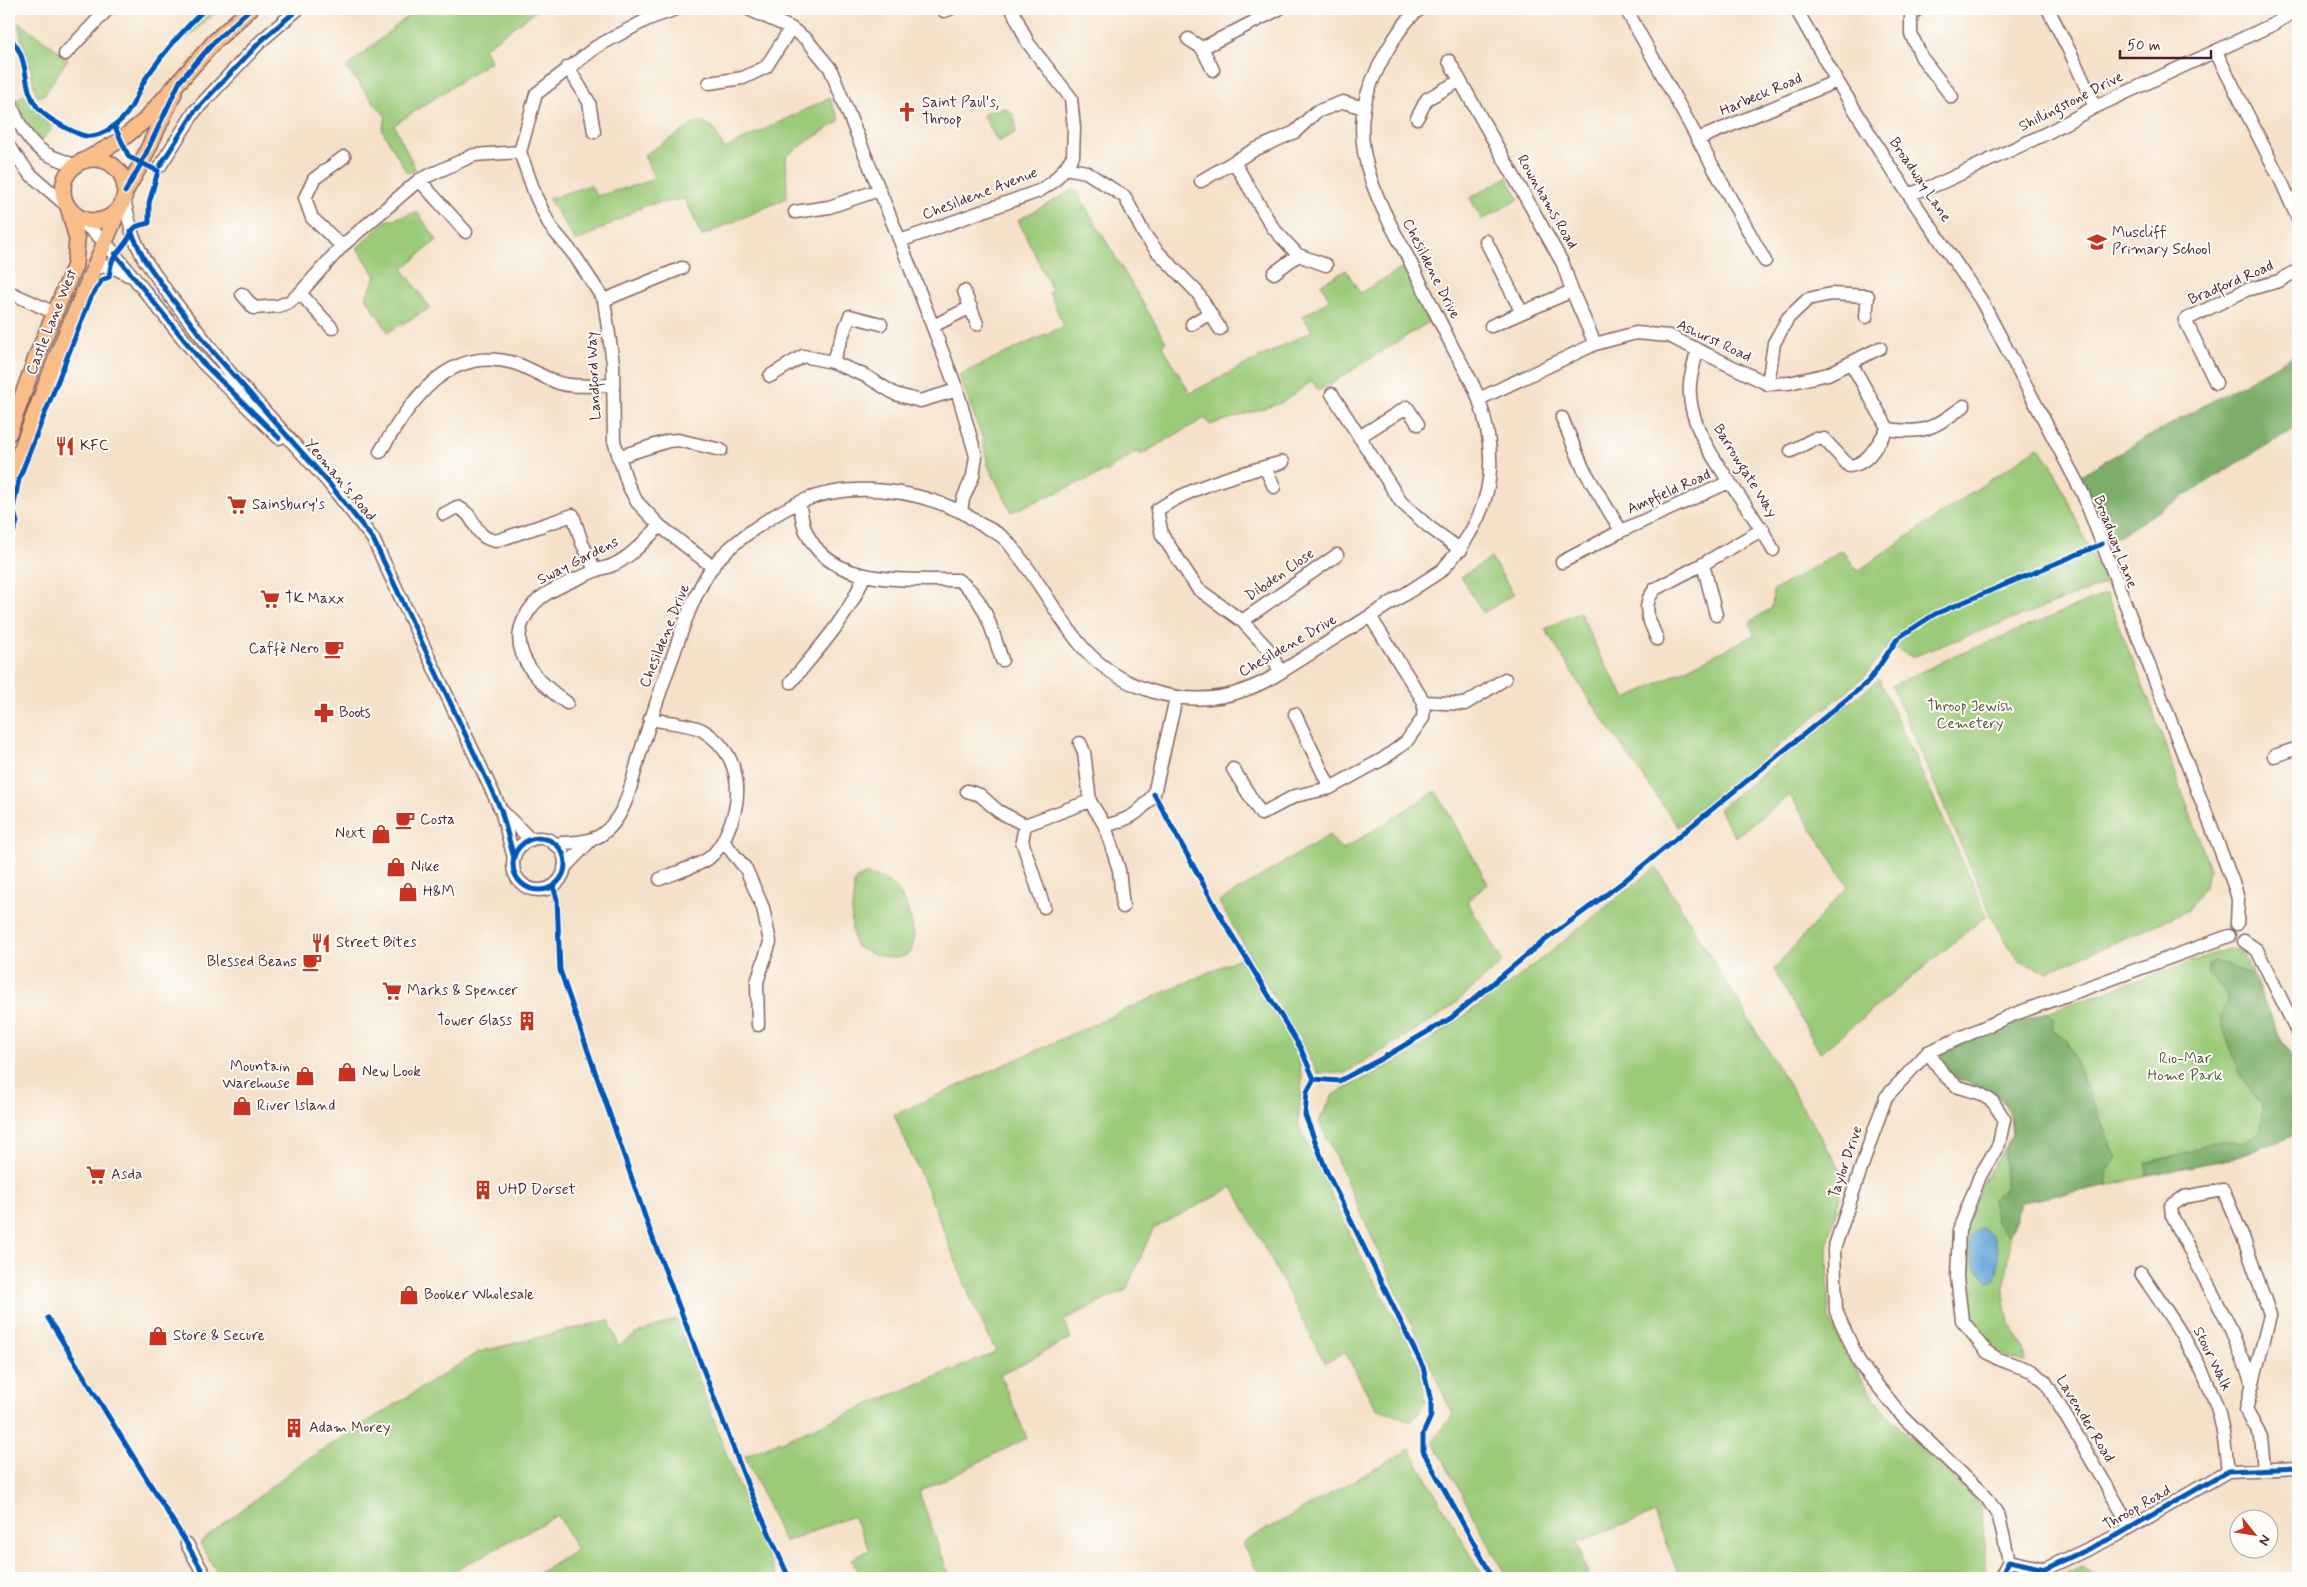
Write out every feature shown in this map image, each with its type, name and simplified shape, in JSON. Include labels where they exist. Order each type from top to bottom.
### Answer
[{"type":"main road","name":"Castle Lane West","points":[[80,163],[128,135],[151,114],[215,41],[250,9]]},
{"type":"main road","name":"Castle Lane West","points":[[9,481],[60,348],[122,200],[180,81]]},
{"type":"main road","points":[[94,159],[113,166],[124,182],[122,200],[102,221],[82,220],[69,210],[62,188],[64,180],[80,163],[94,159]]},
{"type":"main road","name":"Castle Lane West","points":[[10,425],[77,257],[77,239],[69,210]]},
{"type":"street","points":[[65,54],[108,9]]},
{"type":"street","points":[[160,166],[195,111],[261,41],[298,9]]},
{"type":"street","points":[[242,294],[254,308],[278,306],[288,302],[300,293],[342,246],[419,180],[474,155],[520,152],[536,94],[568,67],[596,47],[648,19],[676,9]]},
{"type":"street","points":[[748,9],[791,28],[807,40],[830,68],[900,241],[957,390],[976,456],[973,476],[963,499],[961,512]]},
{"type":"street","name":"Chesildene Avenue","points":[[900,241],[1039,190],[1053,182],[1072,156],[1074,128],[1072,98],[1028,43],[1012,9]]},
{"type":"street","points":[[1202,48],[1279,9]]},
{"type":"street","name":"Chesildene Drive","points":[[564,868],[591,840],[603,834],[612,824],[627,798],[650,719],[694,601],[713,566],[757,527],[799,503],[832,493],[870,490],[893,492],[934,502],[961,512],[1006,540],[1040,584],[1078,642],[1109,670],[1127,681],[1152,692],[1176,698],[1212,697],[1245,690],[1280,672],[1442,570],[1461,550],[1478,523],[1488,490],[1490,444],[1479,399],[1420,280],[1390,225],[1374,188],[1364,151],[1364,108],[1385,52],[1418,9]]},
{"type":"street","points":[[1626,9],[1765,261]]},
{"type":"street","name":"Broadway Lane","points":[[1796,9],[1836,81],[1890,167],[1981,300],[2083,494],[2235,888],[2238,899],[2237,924]]},
{"type":"street","points":[[2048,9],[2095,107]]},
{"type":"street","name":"Shillingstone Drive","points":[[1910,194],[1941,183],[2029,142],[2095,107],[2274,24],[2298,9]]},
{"type":"street","points":[[1911,11],[1911,34],[1922,58],[1952,97]]},
{"type":"street","points":[[709,83],[743,78],[766,67],[791,28]]},
{"type":"street","points":[[1188,39],[1202,48],[1213,70]]},
{"type":"street","points":[[2216,52],[2282,183],[2298,219]]},
{"type":"street","name":"Rownhams Road","points":[[1449,61],[1563,264],[1572,291],[1595,344]]},
{"type":"street","points":[[568,67],[589,102],[594,132]]},
{"type":"street","points":[[1417,118],[1427,99],[1459,81]]},
{"type":"street","name":"Harbeck Road","points":[[1698,139],[1836,81]]},
{"type":"street","points":[[9,97],[22,130],[33,142],[45,152],[80,163]]},
{"type":"street","points":[[1201,181],[1254,150],[1296,132],[1316,112],[1343,102],[1364,108]]},
{"type":"street","name":"Yeoman's Road","points":[[9,147],[29,173],[105,242],[132,278],[202,362],[340,498]]},
{"type":"street","name":"Landford Way","points":[[520,152],[536,198],[550,226],[575,256],[604,300],[610,338],[614,441],[628,485],[638,502],[660,526],[713,566]]},
{"type":"street","points":[[342,246],[312,218],[306,198],[314,178],[344,157]]},
{"type":"street","points":[[1234,162],[1273,228],[1298,255],[1326,265]]},
{"type":"street","points":[[1065,168],[1086,172],[1125,197],[1144,234],[1197,292],[1220,329]]},
{"type":"street","points":[[419,180],[466,232]]},
{"type":"street","points":[[795,212],[829,207],[879,190]]},
{"type":"street","name":"Yeoman's Road","points":[[122,200],[133,236],[144,258],[170,296],[232,374],[328,482],[373,539],[501,810],[514,858]]},
{"type":"street","points":[[1486,241],[1521,311]]},
{"type":"street","points":[[1274,273],[1298,255]]},
{"type":"street","name":"Yeoman's Road","points":[[94,270],[99,266],[111,266],[132,278]]},
{"type":"street","points":[[604,300],[682,268]]},
{"type":"street","name":"Bradford Road","points":[[2216,383],[2185,320],[2246,290],[2279,280],[2298,270]]},
{"type":"street","points":[[964,291],[977,324]]},
{"type":"street","points":[[1491,326],[1521,311],[1572,291]]},
{"type":"street","points":[[9,292],[55,313]]},
{"type":"street","points":[[300,293],[332,328]]},
{"type":"street","points":[[1768,384],[1774,343],[1788,318],[1808,299],[1831,294],[1868,296],[1866,317]]},
{"type":"street","points":[[933,326],[971,307]]},
{"type":"street","points":[[1192,324],[1210,313]]},
{"type":"street","points":[[832,362],[850,316],[881,324]]},
{"type":"street","name":"Ashurst Road","points":[[1479,399],[1595,344],[1636,333],[1669,336],[1768,384],[1789,383],[1828,374],[1880,348]]},
{"type":"street","name":"Barrowgate Way","points":[[1697,350],[1690,385],[1694,415],[1704,441],[1763,529],[1773,550]]},
{"type":"street","points":[[770,376],[803,356],[832,362],[866,376],[895,394],[920,401],[957,390]]},
{"type":"street","points":[[380,452],[414,399],[427,385],[450,369],[484,360],[506,362],[559,383],[571,385],[612,385]]},
{"type":"street","points":[[1851,363],[1888,428]]},
{"type":"street","points":[[1332,394],[1401,502],[1429,527],[1461,550]]},
{"type":"street","points":[[1888,428],[1917,432],[1938,425],[1964,406]]},
{"type":"street","points":[[1359,437],[1407,407],[1418,424]]},
{"type":"street","name":"Ampfield Road","points":[[1562,418],[1583,468],[1621,531]]},
{"type":"street","points":[[1791,451],[1814,438],[1824,438],[1849,466],[1860,465],[1868,458],[1888,428]]},
{"type":"street","points":[[618,457],[673,440],[722,450]]},
{"type":"street","points":[[1280,672],[1270,652],[1242,621],[1198,589],[1162,535],[1157,510],[1176,497],[1283,462]]},
{"type":"street","points":[[1265,467],[1274,488]]},
{"type":"street","name":"Ampfield Road","points":[[1562,562],[1621,531],[1730,482]]},
{"type":"street","points":[[799,503],[805,529],[819,551],[839,568],[864,576],[958,580],[968,586],[976,596],[990,624],[1002,660]]},
{"type":"street","points":[[444,514],[457,507],[464,510],[471,517],[479,534],[487,540],[496,541],[573,515],[582,543],[595,570]]},
{"type":"street","name":"Sway Gardens","points":[[567,703],[540,682],[521,654],[518,636],[525,617],[538,599],[595,570],[613,565],[660,526]]},
{"type":"street","points":[[1657,639],[1648,617],[1647,607],[1649,598],[1655,590],[1763,529]]},
{"type":"street","name":"Dibden Close","points":[[1242,621],[1337,555]]},
{"type":"street","points":[[1703,564],[1716,615]]},
{"type":"street","points":[[791,682],[842,619],[859,590],[864,576]]},
{"type":"street","points":[[1233,769],[1261,814],[1295,796],[1330,788],[1383,759],[1406,742],[1423,718],[1424,702],[1370,616]]},
{"type":"street","points":[[1424,702],[1465,704],[1505,679]]},
{"type":"street","points":[[1105,826],[1128,820],[1145,806],[1154,794],[1176,698]]},
{"type":"street","points":[[1295,714],[1330,788]]},
{"type":"street","points":[[650,719],[701,729],[722,746],[736,773],[739,792],[735,816],[723,841],[708,858],[660,879]]},
{"type":"street","points":[[1080,743],[1084,752],[1090,801],[1105,826],[1119,870],[1122,907]]},
{"type":"street","points":[[2274,756],[2298,748]]},
{"type":"street","points":[[967,791],[980,795],[998,811],[1025,825],[1090,801]]},
{"type":"street","name":"Yeoman's Road","points":[[501,810],[531,840]]},
{"type":"street","points":[[1025,825],[1022,841],[1044,906]]},
{"type":"street","points":[[543,839],[554,844],[563,854],[564,868],[562,875],[553,886],[540,890],[531,889],[518,880],[513,867],[514,858],[524,844],[531,840],[543,839]]},
{"type":"street","points":[[554,844],[591,840]]},
{"type":"street","points":[[723,841],[746,869],[763,908],[770,942],[757,982],[758,1025]]},
{"type":"street","points":[[2237,924],[2246,930],[2247,936],[2244,941],[2236,943],[2229,936],[2230,929],[2237,924]]},
{"type":"street","name":"Taylor Drive","points":[[2010,1560],[1999,1517],[1987,1498],[1903,1417],[1860,1364],[1836,1312],[1834,1249],[1866,1151],[1886,1097],[1928,1052],[2012,1015],[2229,936]]},
{"type":"street","points":[[2244,941],[2257,950],[2298,1033]]},
{"type":"street","name":"Lavender Road","points":[[1928,1052],[1944,1075],[1958,1087],[1979,1093],[1993,1102],[2004,1119],[1999,1144],[1980,1176],[1959,1230],[1957,1277],[1962,1320],[1987,1352],[1998,1359],[2032,1371],[2045,1381],[2130,1526]]},
{"type":"street","points":[[2253,1385],[2229,1325],[2172,1216],[2171,1206],[2184,1198],[2223,1190],[2244,1237],[2270,1315],[2254,1382],[2246,1410],[2260,1437],[2264,1469]]},
{"type":"street","name":"Stour Walk","points":[[2141,1273],[2190,1346],[2215,1399],[2222,1426],[2228,1470]]},
{"type":"street","name":"Throop Road","points":[[2010,1560],[2045,1569],[2116,1536],[2130,1526],[2228,1470],[2298,1468]]},
{"type":"street","points":[[187,1544],[206,1578]]},
{"type":"street","points":[[2000,1578],[2010,1560]]},
{"type":"green space","points":[[213,9],[219,9],[184,41],[188,31]]},
{"type":"green space","points":[[416,9],[539,9],[484,48],[491,61],[394,125],[416,170],[407,173],[382,130],[386,117],[346,68]]},
{"type":"green space","points":[[19,22],[68,58],[45,94],[38,97],[22,41]]},
{"type":"green space","points":[[23,95],[28,97],[35,109],[53,128],[42,140],[30,132],[16,100]]},
{"type":"green space","points":[[829,98],[840,120],[786,156],[787,198],[702,236],[685,199],[646,205],[576,242],[549,199],[590,185],[597,196],[647,182],[654,178],[644,155],[699,121],[713,127],[724,149]]},
{"type":"green space","points":[[1004,108],[1013,115],[1016,132],[998,142],[983,115],[986,112]]},
{"type":"green space","points":[[1507,177],[1519,199],[1482,220],[1470,198]]},
{"type":"green space","points":[[1075,189],[1166,342],[1162,345],[1190,393],[1312,331],[1303,316],[1330,300],[1321,284],[1346,270],[1360,293],[1404,267],[1432,320],[1319,391],[1312,381],[1281,403],[1210,425],[1205,418],[1140,455],[1137,451],[1107,471],[1011,512],[988,465],[982,437],[959,375],[1064,326],[1049,292],[1052,290],[1018,220]]},
{"type":"green space","points":[[417,212],[437,240],[403,269],[430,308],[388,332],[366,297],[376,276],[357,248],[386,221]]},
{"type":"green space","points":[[2298,353],[2298,426],[2112,540],[2080,475]]},
{"type":"green space","points":[[2038,447],[2051,463],[2105,584],[1912,657],[1889,645],[1864,677],[1678,827],[1585,693],[1545,629],[1580,612],[1599,654],[1626,699],[1754,635],[1750,622],[1772,608],[1773,591],[1842,550],[1858,571]]},
{"type":"green space","points":[[1491,558],[1514,594],[1483,613],[1461,577]]},
{"type":"green space","name":"Throop Jewish Cemetery","points":[[2106,594],[2152,708],[2210,869],[2204,887],[2189,910],[2047,972],[2019,961],[1997,928],[1892,686],[1948,659]]},
{"type":"green space","points":[[1879,679],[1987,915],[1820,1053],[1774,969],[1848,886],[1790,795],[1735,837],[1719,809]]},
{"type":"green space","points":[[1436,791],[1488,884],[1467,901],[1503,962],[1445,1012],[1345,1073],[1318,1073],[1219,902],[1329,835],[1342,850]]},
{"type":"green space","points":[[1656,867],[1845,1177],[1827,1247],[1829,1317],[1848,1358],[1885,1413],[1981,1505],[1987,1578],[1680,1578],[1654,1514],[1577,1542],[1589,1578],[1507,1578],[1433,1441],[1453,1415],[1319,1121],[1333,1095],[1407,1056],[1516,979]]},
{"type":"green space","points":[[866,875],[888,881],[897,889],[902,897],[910,916],[914,936],[913,947],[908,954],[891,958],[856,947],[852,932],[854,885],[856,879]]},
{"type":"green space","name":"Rio-Mar Home Park","points":[[2227,949],[2242,950],[2280,1038],[2298,1067],[2298,1134],[2229,1159],[2022,1202],[2016,1211],[2016,1219],[2008,1235],[2010,1246],[2004,1295],[2009,1323],[2024,1348],[2026,1362],[2005,1356],[1986,1343],[1974,1327],[1972,1311],[1965,1302],[1961,1264],[1965,1228],[1980,1187],[2012,1135],[2009,1110],[1996,1093],[1986,1087],[1971,1085],[1941,1054],[1979,1036]]},
{"type":"green space","points":[[1240,958],[1297,1051],[1302,1079],[1298,1124],[1359,1253],[1418,1361],[1426,1402],[1412,1421],[1376,1409],[1345,1352],[1325,1363],[1233,1187],[1153,1229],[1126,1290],[1063,1320],[1071,1338],[1000,1375],[1027,1438],[919,1492],[950,1578],[862,1578],[852,1559],[870,1550],[853,1516],[784,1542],[745,1456],[996,1352],[970,1297],[926,1187],[894,1115]]},
{"type":"green space","points":[[2214,961],[2253,975],[2280,1038],[2298,1067],[2298,1134],[2229,1159],[2147,1175],[2146,1163],[2191,1151],[2211,1142],[2240,1142],[2261,1132],[2262,1107],[2238,1072],[2220,1018],[2227,1000],[2225,990],[2209,975],[2208,964]]},
{"type":"green space","points":[[2048,1012],[2053,1018],[2053,1032],[2066,1039],[2117,1159],[2107,1170],[2108,1185],[2022,1202],[2008,1235],[1996,1222],[1991,1200],[2005,1189],[2005,1150],[2013,1133],[2008,1110],[2002,1100],[1993,1093],[1961,1080],[1952,1074],[1945,1066],[1941,1054],[1979,1036]]},
{"type":"green space","points":[[676,1319],[735,1477],[777,1578],[530,1578],[577,1550],[558,1515],[441,1578],[220,1578],[200,1543],[300,1464],[479,1352],[609,1320],[618,1346],[638,1333]]},
{"type":"green space","points":[[1410,1449],[1484,1578],[1261,1578],[1242,1543]]},
{"type":"green space","points":[[2083,1567],[2097,1578],[2054,1578]]},
{"type":"water","points":[[1980,1229],[1987,1231],[1992,1236],[1998,1250],[1997,1273],[1995,1279],[1989,1281],[1974,1263],[1969,1247],[1973,1233]]},
{"type":"cycle path","points":[[9,38],[20,54],[32,99],[40,111],[68,129],[86,136],[92,136],[105,132],[117,124],[126,114],[154,66],[175,40],[205,9]]},
{"type":"cycle path","points":[[125,192],[141,164],[180,81],[215,41],[250,9]]},
{"type":"cycle path","points":[[160,166],[195,111],[261,41],[298,9]]},
{"type":"cycle path","points":[[9,543],[17,522],[13,509],[19,479],[91,297],[102,280],[109,277],[111,264],[116,254],[134,229],[149,223],[149,203],[158,171],[129,157],[114,125]]},
{"type":"cycle path","points":[[131,231],[144,259],[214,353],[328,482],[373,539],[501,810],[514,858]]},
{"type":"cycle path","points":[[115,254],[202,362],[279,438]]},
{"type":"cycle path","points":[[1314,1079],[1339,1081],[1451,1018],[1540,944],[1623,882],[1869,681],[1898,638],[1935,614],[2102,544]]},
{"type":"cycle path","points":[[1154,794],[1224,922],[1300,1047],[1314,1079]]},
{"type":"cycle path","points":[[539,838],[549,840],[557,846],[563,854],[565,864],[563,874],[557,882],[549,888],[539,890],[529,888],[521,882],[515,874],[513,864],[515,854],[521,846],[529,840],[539,838]]},
{"type":"cycle path","points":[[553,886],[557,899],[560,970],[650,1231],[748,1486],[789,1578]]},
{"type":"cycle path","points":[[1314,1079],[1307,1092],[1305,1115],[1327,1172],[1423,1367],[1431,1401],[1431,1416],[1423,1434],[1423,1451],[1493,1578]]},
{"type":"cycle path","points":[[48,1318],[206,1578]]},
{"type":"cycle path","points":[[2000,1578],[2009,1561],[2045,1569],[2116,1536],[2228,1471],[2298,1468]]},
{"type":"place","name":"Saint Paul's, Throop","points":[[907,112]]},
{"type":"place","name":"Muscliff Primary School","points":[[2097,242]]},
{"type":"place","name":"KFC","points":[[65,446]]},
{"type":"place","name":"Sainsbury's","points":[[237,505]]},
{"type":"place","name":"TK Maxx","points":[[270,599]]},
{"type":"place","name":"Caffè Nero","points":[[334,649]]},
{"type":"place","name":"Boots","points":[[324,713]]},
{"type":"place","name":"Costa","points":[[405,820]]},
{"type":"place","name":"Next","points":[[381,834]]},
{"type":"place","name":"Nike","points":[[396,867]]},
{"type":"place","name":"H&M","points":[[408,892]]},
{"type":"place","name":"Street Bites","points":[[321,943]]},
{"type":"place","name":"Blessed Beans","points":[[312,962]]},
{"type":"place","name":"Marks & Spencer","points":[[392,991]]},
{"type":"place","name":"Tower Glass","points":[[527,1021]]},
{"type":"place","name":"New Look","points":[[347,1072]]},
{"type":"place","name":"Mountain Warehouse","points":[[305,1076]]},
{"type":"place","name":"River Island","points":[[242,1106]]},
{"type":"place","name":"Asda","points":[[96,1175]]},
{"type":"place","name":"UHD Dorset","points":[[483,1190]]},
{"type":"place","name":"Booker Wholesale","points":[[409,1295]]},
{"type":"place","name":"Store & Secure","points":[[158,1336]]},
{"type":"place","name":"Adam Morey","points":[[294,1428]]}]
